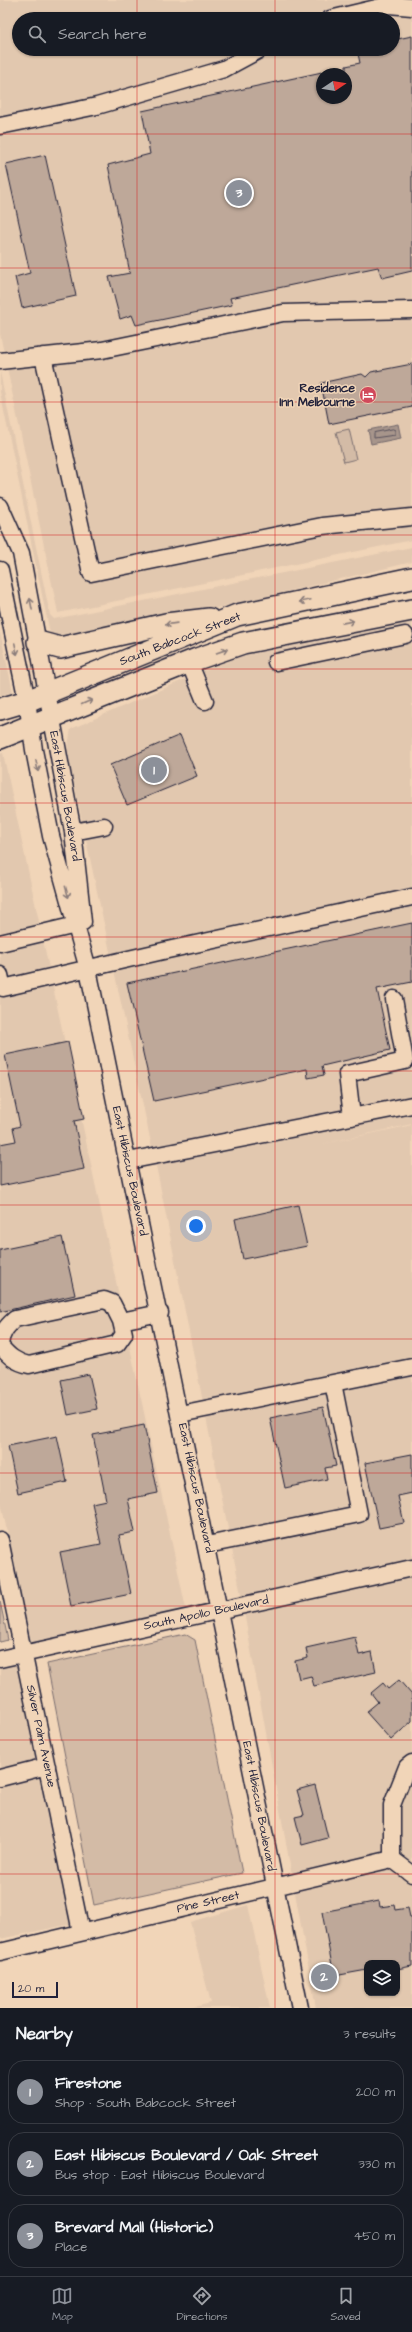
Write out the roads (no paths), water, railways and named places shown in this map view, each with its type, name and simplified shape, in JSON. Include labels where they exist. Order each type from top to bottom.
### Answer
[{"type":"main road","name":"South Babcock Street","points":[[0,710],[47,693],[237,615],[412,578]]},
{"type":"main road","name":"South Babcock Street","points":[[0,738],[31,727],[189,662],[243,644],[412,610]]},
{"type":"main road","points":[[38,642],[60,648],[166,624],[237,615]]},
{"type":"street","points":[[360,12],[389,5],[412,7]]},
{"type":"street","points":[[0,126],[98,106],[224,69],[248,56]]},
{"type":"street","points":[[0,361],[102,350],[283,313],[412,310]]},
{"type":"street","points":[[43,356],[91,574],[322,526],[412,516]]},
{"type":"street","points":[[0,510],[0,530]]},
{"type":"street","name":"East Hibiscus Boulevard","points":[[0,510],[21,553],[73,832],[88,969]]},
{"type":"street","name":"East Hibiscus Boulevard","points":[[0,570],[27,701],[34,750],[51,836],[88,969],[160,1314],[221,1609],[300,2008]]},
{"type":"street","points":[[276,662],[404,635]]},
{"type":"street","points":[[189,662],[206,701]]},
{"type":"street","points":[[73,832],[104,826]]},
{"type":"street","points":[[0,975],[3,988],[170,949],[412,897]]},
{"type":"street","points":[[0,943],[76,925]]},
{"type":"street","points":[[352,1117],[347,1074],[405,1061],[394,999]]},
{"type":"street","points":[[128,1162],[412,1105]]},
{"type":"street","points":[[104,1300],[112,1304],[121,1321],[124,1334],[117,1344],[29,1365],[9,1357],[0,1345],[1,1335],[7,1326],[15,1319],[104,1300]]},
{"type":"street","points":[[121,1321],[160,1314]]},
{"type":"street","points":[[180,1414],[412,1367]]},
{"type":"street","points":[[207,1545],[358,1514],[333,1383]]},
{"type":"street","name":"Silver Palm Avenue","points":[[0,1540],[82,1932]]},
{"type":"street","name":"South Apollo Boulevard","points":[[0,1659],[412,1568]]},
{"type":"street","points":[[412,1763],[407,1767],[392,1805],[392,1859],[412,1874]]},
{"type":"street","points":[[0,1778],[47,1766]]},
{"type":"street","name":"Pine Street","points":[[0,1952],[392,1859]]},
{"type":"water","points":[[398,424],[401,438],[371,444],[368,430]]},
{"type":"place","name":"Brevard Mall (Historic)","points":[[239,193]]},
{"type":"place","name":"Residence Inn Melbourne","points":[[368,395]]},
{"type":"place","name":"Firestone","points":[[154,770]]},
{"type":"place","name":"East Hibiscus Boulevard / Oak Street","points":[[324,1977]]}]
